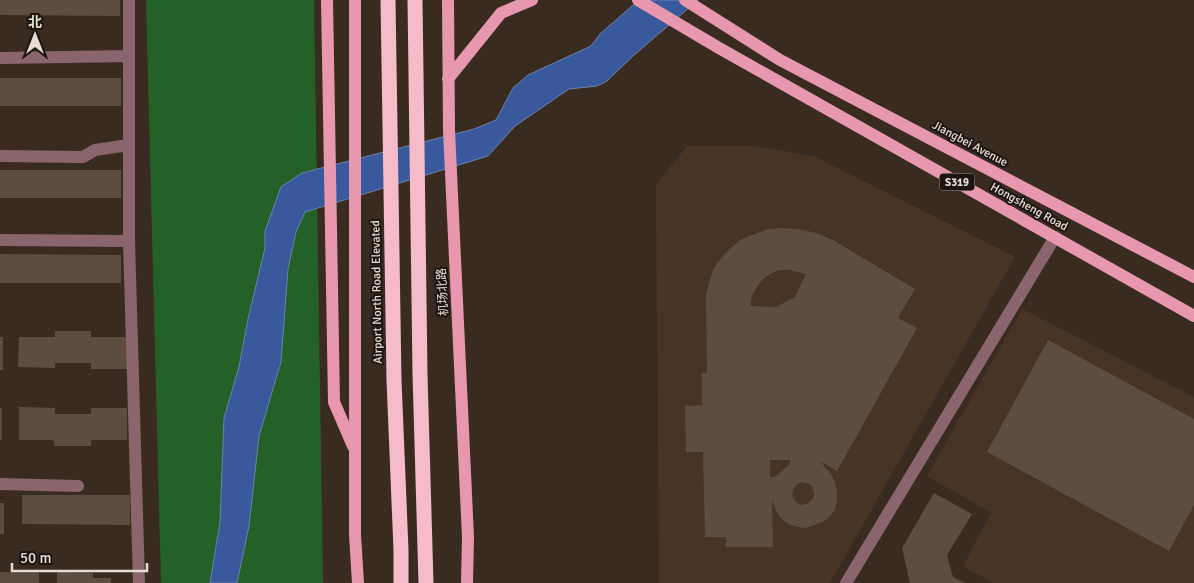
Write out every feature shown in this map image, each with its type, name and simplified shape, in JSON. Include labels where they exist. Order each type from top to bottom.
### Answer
[{"type":"highway","name":"Airport North Road Elevated","points":[[388,0],[394,380],[401,583]]},
{"type":"highway","points":[[415,0],[420,374],[426,583]]},
{"type":"main road","points":[[328,0],[334,402],[355,452]]},
{"type":"main road","points":[[354,0],[355,452],[358,583]]},
{"type":"main road","name":"机场北路","points":[[448,0],[449,130],[468,536],[467,583]]},
{"type":"main road","points":[[448,79],[500,14],[532,0]]},
{"type":"main road","name":"Hongsheng Road","points":[[638,0],[719,48],[1194,316]]},
{"type":"main road","name":"Jiangbei Avenue","points":[[685,0],[780,60],[1194,277]]},
{"type":"main road","points":[[349,583],[356,535]]},
{"type":"street","points":[[129,0],[129,241],[138,583]]},
{"type":"street","points":[[0,58],[128,56]]},
{"type":"street","points":[[0,156],[84,157],[95,150],[128,144]]},
{"type":"street","points":[[846,583],[1054,237]]},
{"type":"street","points":[[0,240],[129,241]]},
{"type":"street","points":[[0,484],[78,486]]},
{"type":"shaded area","points":[[687,146],[756,146],[816,157],[1015,257],[830,583],[659,583],[656,184]]},
{"type":"shaded area","points":[[1022,309],[1194,397],[1194,583],[993,583],[963,566],[991,513],[927,476]]},
{"type":"green space","points":[[146,0],[314,0],[323,583],[161,583]]},
{"type":"water","points":[[639,0],[698,0],[607,81],[597,86],[569,89],[515,126],[488,156],[305,212],[296,232],[288,269],[281,362],[259,436],[249,526],[237,583],[210,583],[220,522],[224,418],[239,367],[265,248],[265,231],[281,187],[302,173],[474,129],[496,120],[513,88],[528,75],[591,46],[601,33]]},
{"type":"building","points":[[0,0],[120,0],[120,16],[0,15]]},
{"type":"building","points":[[0,78],[121,78],[121,106],[0,106]]},
{"type":"building","points":[[0,170],[121,170],[121,198],[0,198]]},
{"type":"building","points":[[768,229],[798,229],[816,233],[833,240],[915,289],[898,318],[917,328],[837,471],[820,461],[831,474],[837,491],[835,510],[829,517],[823,522],[806,528],[797,527],[784,521],[779,516],[772,500],[773,547],[726,547],[726,537],[705,537],[703,452],[686,452],[685,406],[702,405],[702,373],[707,373],[706,296],[714,268],[722,257],[742,239]],"holes":[[[780,270],[790,270],[806,274],[795,297],[776,307],[750,306],[752,296],[763,279]],[[770,460],[790,460],[790,464],[775,477],[770,477]],[[801,482],[811,485],[814,492],[812,500],[803,505],[795,501],[792,496],[796,485]]]},
{"type":"building","points":[[0,254],[121,255],[121,283],[0,283]]},
{"type":"building","points":[[55,331],[91,331],[91,337],[127,337],[127,369],[91,369],[91,363],[55,363],[55,368],[18,367],[19,337],[55,337]]},
{"type":"building","points":[[0,337],[3,337],[3,370],[0,370]]},
{"type":"building","points":[[1048,340],[1194,419],[1194,505],[1169,551],[987,452]]},
{"type":"building","points":[[19,407],[55,408],[55,414],[91,414],[91,408],[127,408],[127,440],[91,440],[91,446],[54,446],[54,440],[19,440]]},
{"type":"building","points":[[0,408],[2,408],[2,440],[0,440]]},
{"type":"building","points":[[934,493],[972,514],[947,555],[953,577],[965,583],[910,583],[902,548]]},
{"type":"building","points":[[22,495],[130,495],[130,525],[22,524]]},
{"type":"building","points":[[0,503],[4,503],[4,534],[0,534]]},
{"type":"building","points":[[0,572],[39,573],[39,583],[0,583]]},
{"type":"building","points":[[57,572],[93,573],[93,578],[111,578],[111,583],[57,583]]}]
